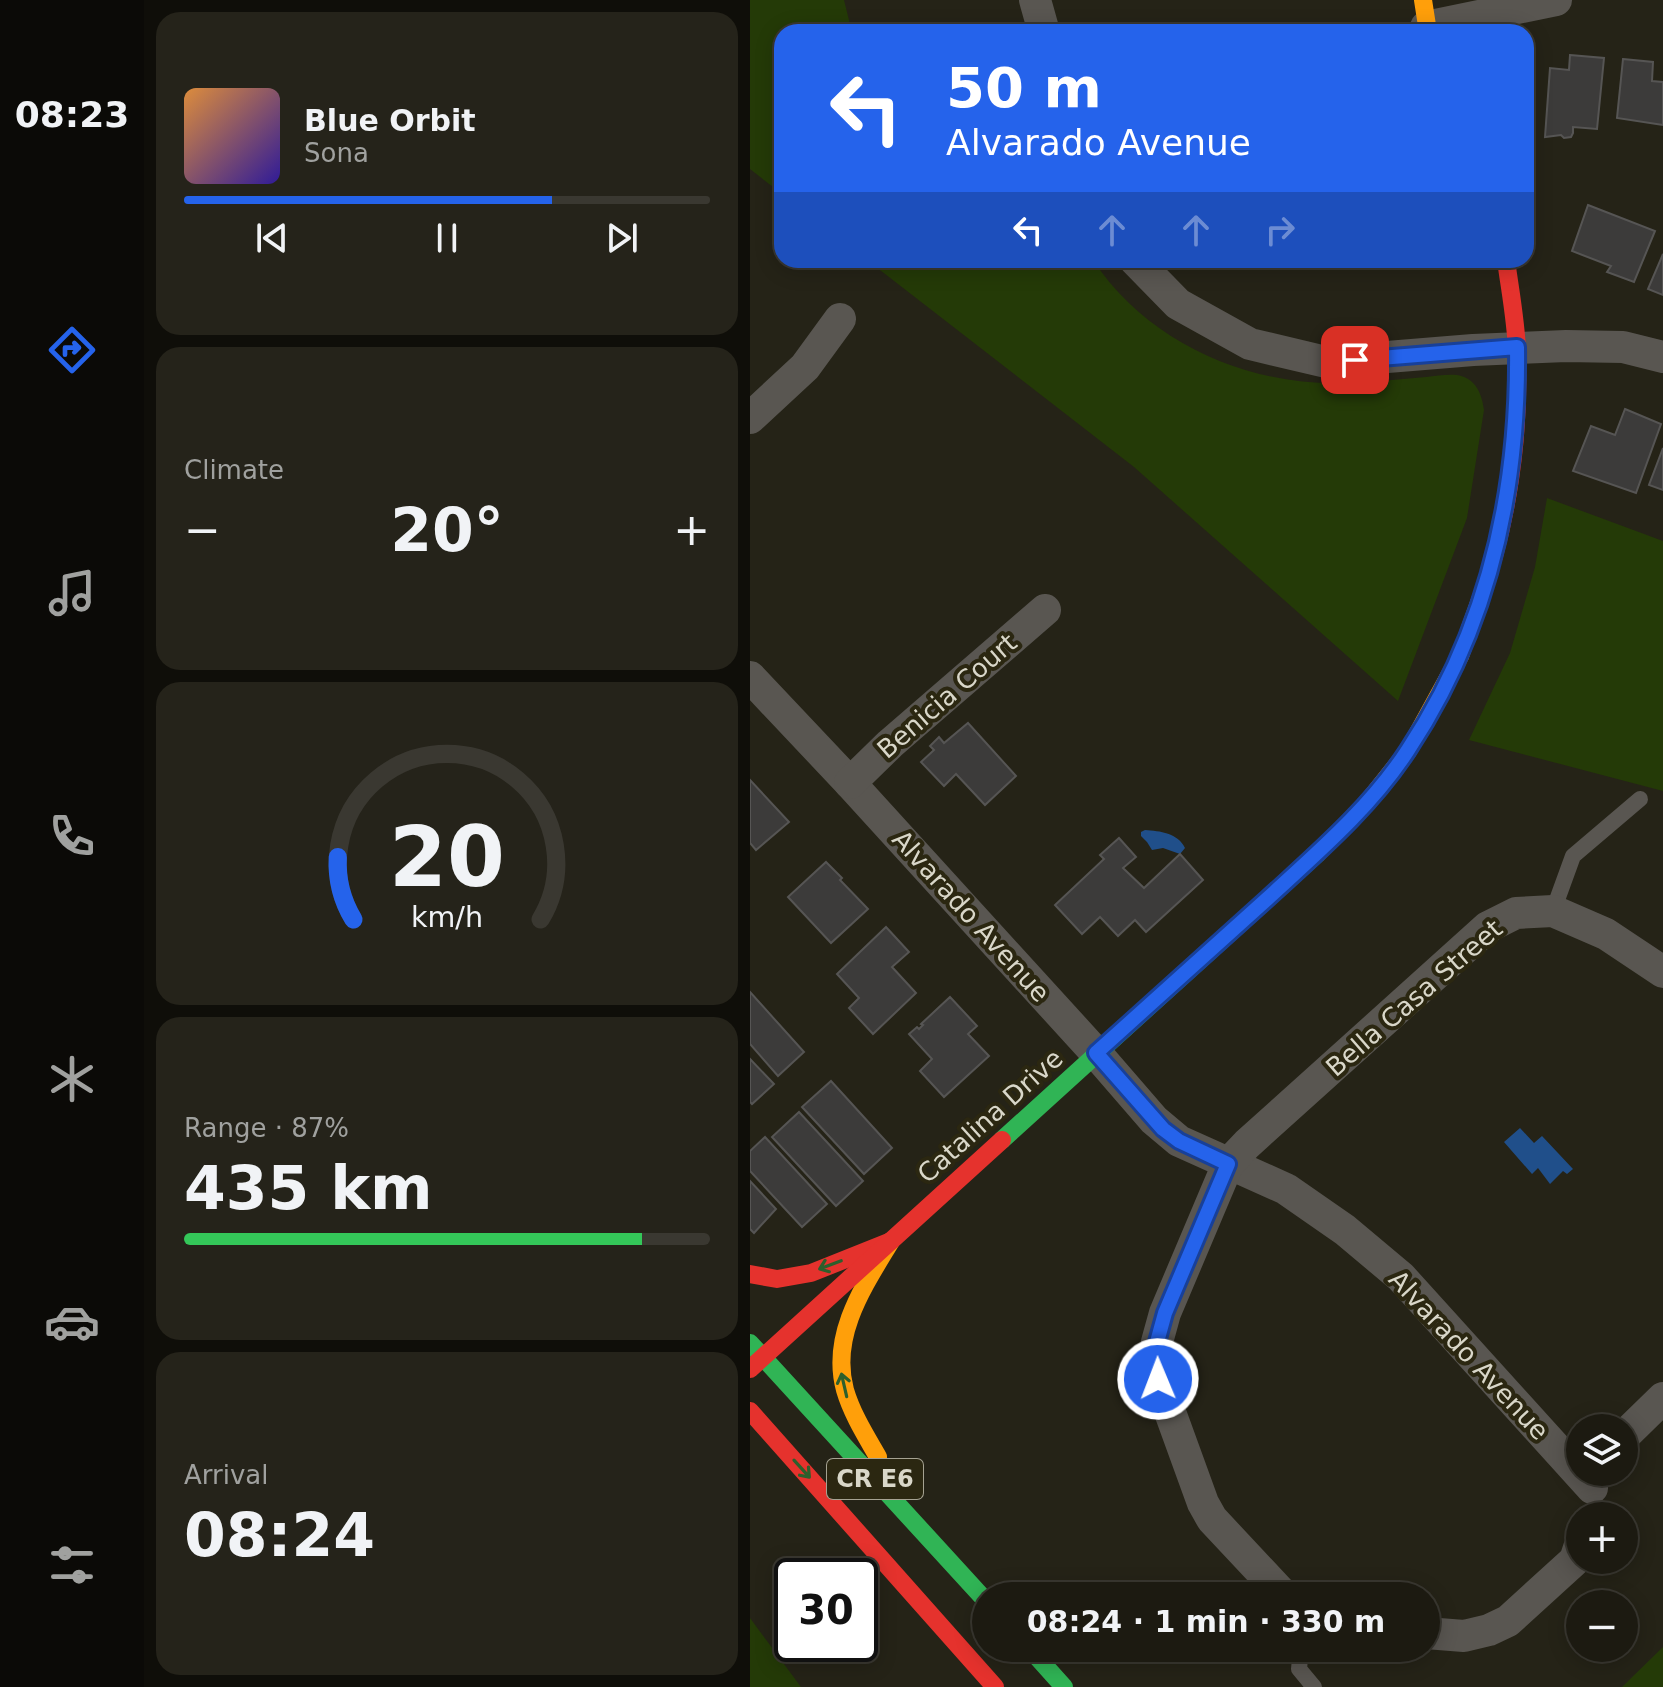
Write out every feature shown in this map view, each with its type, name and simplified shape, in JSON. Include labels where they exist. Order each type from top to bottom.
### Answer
[{"type":"street","points":[[1035,0],[1042,24]]},
{"type":"street","points":[[1426,20],[1556,0]]},
{"type":"street","points":[[1143,268],[1178,304],[1250,344],[1326,362],[1517,347],[1623,347],[1663,357]]},
{"type":"street","name":"Catalina Drive","points":[[757,1363],[1319,852],[1365,805],[1408,751],[1460,656],[1499,539],[1513,455],[1518,393],[1517,347],[1507,268]]},
{"type":"street","points":[[750,418],[805,367],[840,319]]},
{"type":"street","name":"Benicia Court","points":[[850,783],[890,744],[1045,610]]},
{"type":"street","name":"Alvarado Avenue","points":[[750,677],[1163,1129],[1179,1141],[1286,1189],[1345,1230],[1401,1277],[1592,1492]]},
{"type":"street","name":"Bella Casa Street","points":[[1228,1164],[1488,927],[1516,913],[1553,911],[1606,934],[1663,972]]},
{"type":"street","points":[[1228,1164],[1165,1313],[1155,1363],[1203,1503],[1212,1519],[1271,1582]]},
{"type":"street","points":[[750,1274],[777,1279],[811,1273],[891,1241]]},
{"type":"street","points":[[891,1241],[849,1317],[840,1367],[847,1400],[920,1528]]},
{"type":"street","name":"CR E6","points":[[750,1343],[757,1363],[920,1528],[972,1586]]},
{"type":"street","points":[[1638,1422],[1663,1398]]},
{"type":"street","name":"CR E6","points":[[750,1411],[995,1687]]},
{"type":"street","points":[[1440,1634],[1464,1636],[1508,1621],[1566,1568]]},
{"type":"street","points":[[1042,1662],[1064,1687]]},
{"type":"lane","points":[[1553,911],[1573,856],[1640,799]]},
{"type":"lane","points":[[1300,1662],[1299,1669],[1314,1687]]},
{"type":"green space","points":[[750,0],[844,0],[850,24],[774,24],[774,188],[750,169]]},
{"type":"green space","points":[[877,268],[1099,268],[1142,315],[1204,354],[1238,368],[1310,382],[1357,383],[1457,375],[1473,383],[1480,393],[1484,410],[1467,518],[1398,701],[1134,467]]},
{"type":"green space","points":[[1547,498],[1663,541],[1663,791],[1469,740],[1510,653],[1535,567]]},
{"type":"green space","points":[[750,1618],[774,1650],[774,1662],[783,1662],[801,1687],[750,1687]]},
{"type":"green space","points":[[1663,1647],[1663,1687],[1622,1687]]},
{"type":"water","points":[[1145,830],[1173,836],[1185,848],[1180,854],[1163,848],[1152,850],[1141,836]]},
{"type":"water","points":[[1520,1128],[1534,1143],[1542,1136],[1573,1169],[1567,1174],[1563,1171],[1550,1184],[1538,1168],[1532,1174],[1504,1142]]},
{"type":"building","points":[[1570,55],[1604,58],[1597,129],[1573,127],[1571,137],[1545,137],[1550,68],[1569,70]]},
{"type":"building","points":[[1623,59],[1653,62],[1652,81],[1663,82],[1663,125],[1617,118]]},
{"type":"building","points":[[1588,205],[1655,231],[1634,282],[1607,272],[1611,266],[1572,251]]},
{"type":"building","points":[[1663,254],[1663,295],[1648,289]]},
{"type":"building","points":[[1625,409],[1661,424],[1636,493],[1573,471],[1591,426],[1615,435]]},
{"type":"building","points":[[1663,448],[1663,490],[1649,485]]},
{"type":"building","points":[[968,723],[1016,776],[985,805],[956,774],[944,786],[921,762],[934,750],[930,746],[939,737],[944,743]]},
{"type":"building","points":[[750,780],[789,822],[756,850],[750,843]]},
{"type":"building","points":[[1119,838],[1136,857],[1123,868],[1144,888],[1180,854],[1203,880],[1146,932],[1135,920],[1118,936],[1100,917],[1082,934],[1055,905],[1104,859],[1100,855]]},
{"type":"building","points":[[826,862],[868,909],[831,943],[788,897]]},
{"type":"building","points":[[886,927],[909,952],[892,967],[916,993],[873,1034],[849,1008],[859,998],[837,974]]},
{"type":"building","points":[[750,992],[804,1052],[778,1076],[750,1044]]},
{"type":"building","points":[[950,997],[977,1026],[968,1034],[989,1056],[944,1097],[920,1071],[932,1059],[909,1034],[917,1027],[919,1029]]},
{"type":"building","points":[[750,1059],[774,1084],[752,1104],[750,1102]]},
{"type":"building","points":[[831,1081],[892,1148],[864,1174],[802,1107]]},
{"type":"building","points":[[799,1112],[863,1181],[836,1206],[772,1137]]},
{"type":"building","points":[[765,1137],[827,1204],[802,1227],[750,1171],[750,1151]]},
{"type":"building","points":[[750,1181],[776,1209],[754,1233],[750,1229]]},
{"type":"traffic: fast","points":[[1002,1140],[1317,854]]},
{"type":"traffic: fast","points":[[750,1343],[972,1586]]},
{"type":"traffic: fast","points":[[1042,1662],[1064,1687]]},
{"type":"traffic: slow","points":[[1423,0],[1427,24]]},
{"type":"traffic: slow","points":[[1317,854],[1365,805],[1408,751],[1460,656],[1479,603]]},
{"type":"traffic: slow","points":[[878,1457],[848,1399],[842,1370],[842,1350],[852,1312],[891,1241]]},
{"type":"traffic: jam","points":[[1479,603],[1505,511],[1514,447],[1517,351],[1507,268]]},
{"type":"traffic: jam","points":[[750,1369],[1002,1140]]},
{"type":"traffic: jam","points":[[750,1274],[777,1279],[811,1273],[891,1241]]},
{"type":"traffic: jam","points":[[750,1411],[995,1687]]},
{"type":"route","points":[[1158,1379],[1155,1363],[1157,1342],[1165,1313],[1228,1164],[1179,1141],[1163,1129],[1096,1053],[1319,852],[1365,805],[1408,751],[1460,656],[1499,539],[1513,455],[1518,393],[1517,347],[1355,360]]}]
